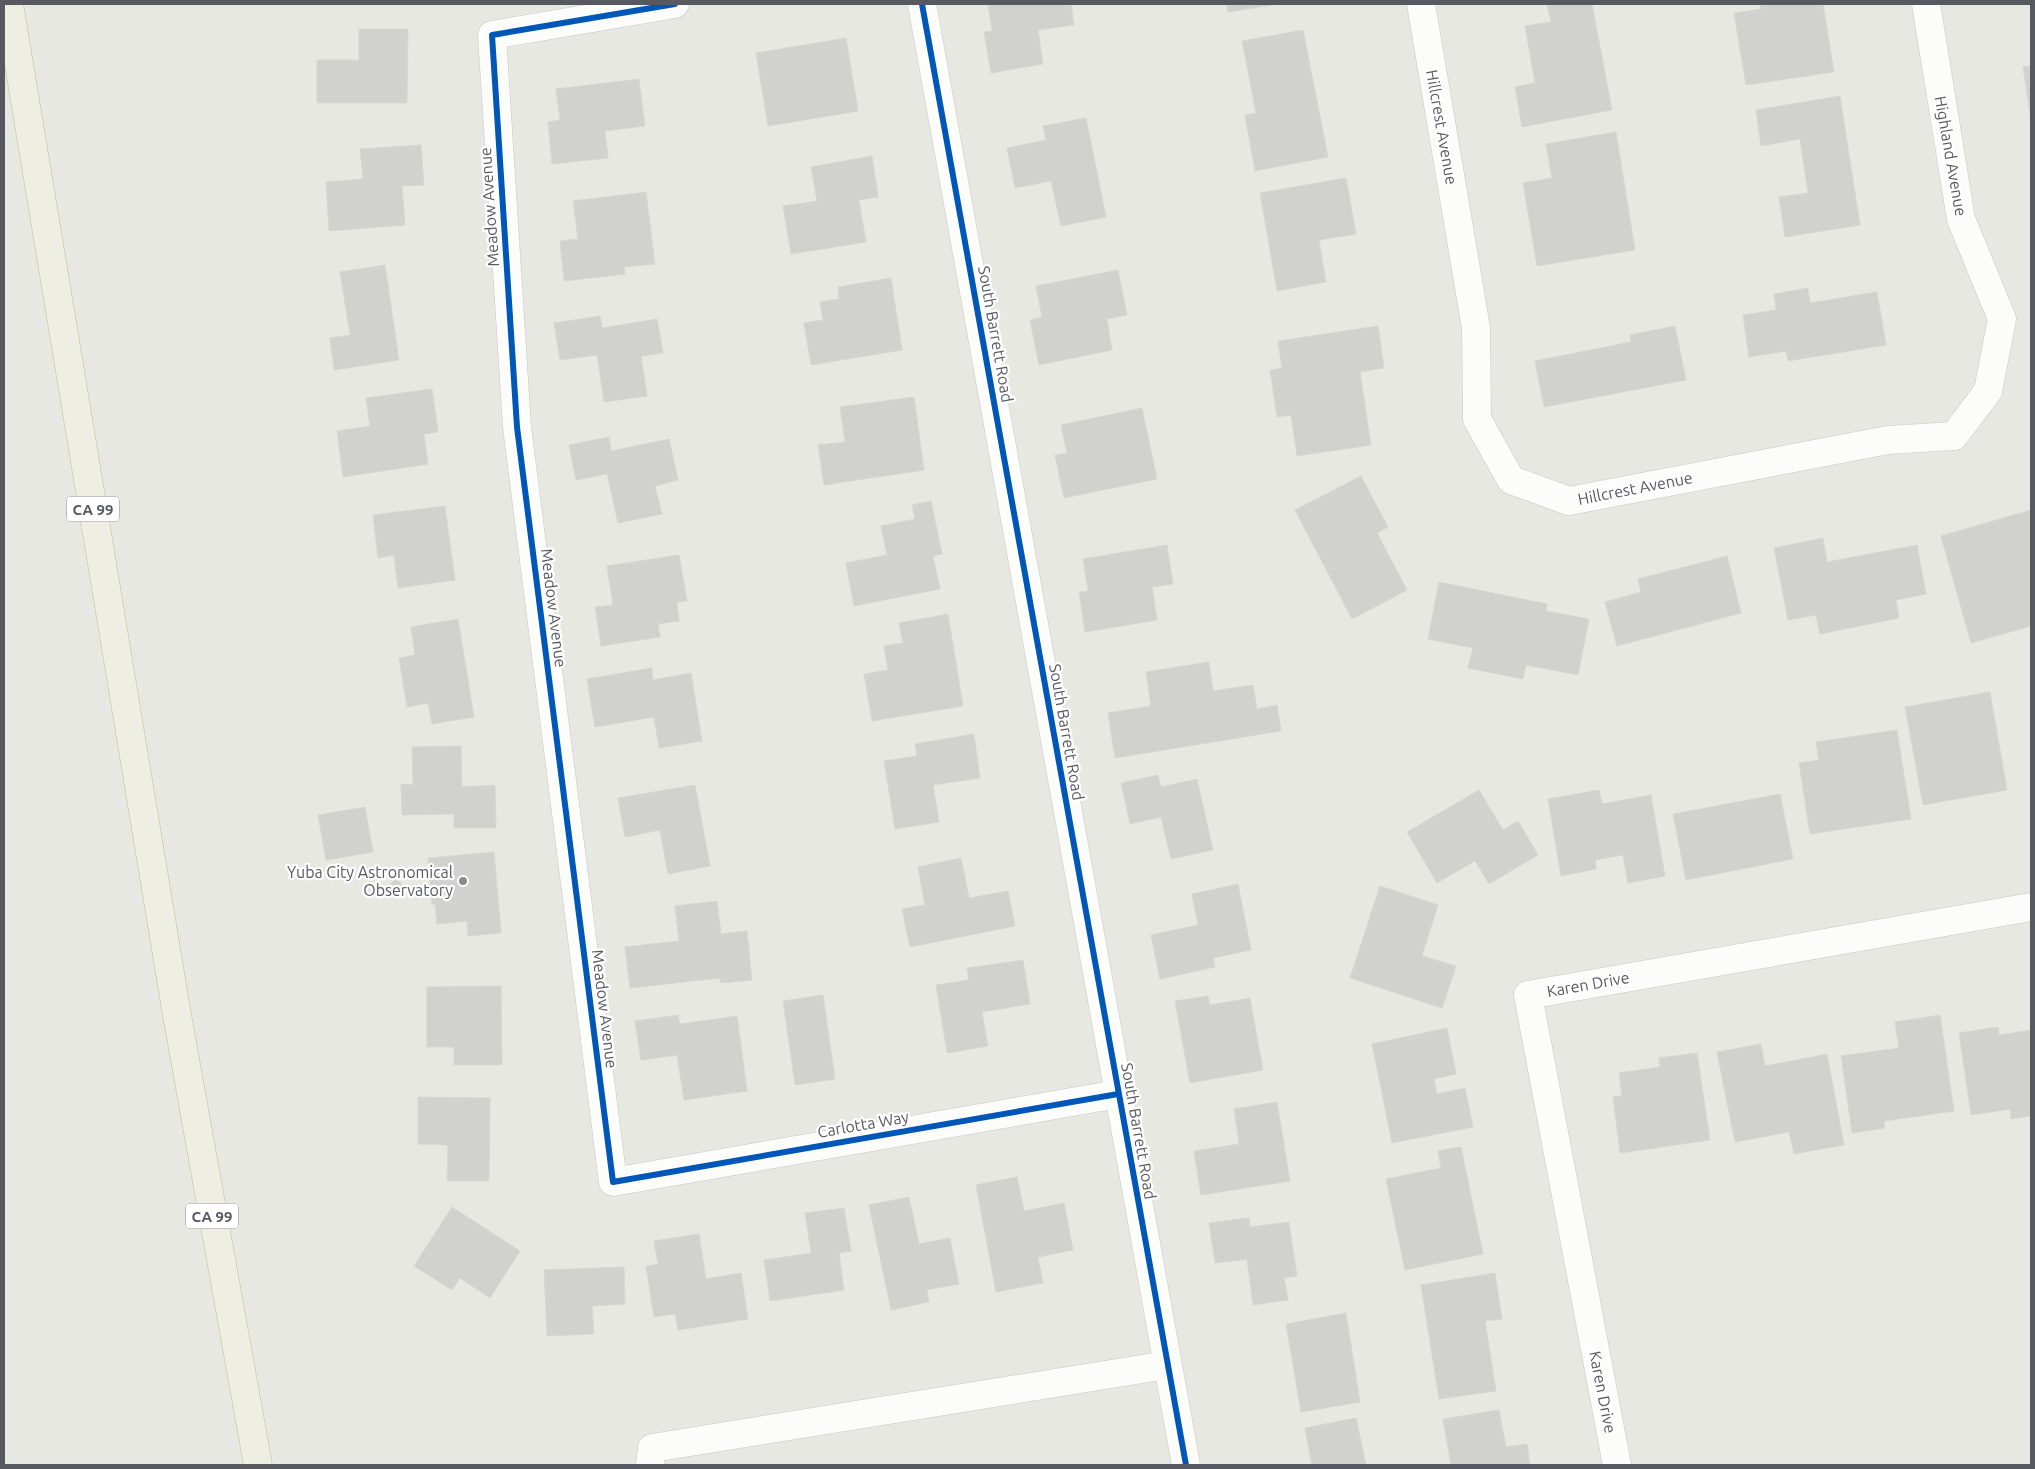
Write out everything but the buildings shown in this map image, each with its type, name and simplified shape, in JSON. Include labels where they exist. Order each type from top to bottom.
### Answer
[{"type":"highway","name":"CA 99","points":[[9,4],[183,1052],[258,1465]]},
{"type":"street","name":"Meadow Avenue","points":[[613,1182],[517,427],[492,34],[675,4]]},
{"type":"street","name":"South Barrett Road","points":[[922,4],[1186,1465]]},
{"type":"street","name":"Hillcrest Avenue","points":[[1421,4],[1476,328],[1477,419],[1511,480],[1570,501],[1888,440],[1954,436],[1988,391]]},
{"type":"street","name":"Highland Avenue","points":[[1926,4],[1961,219],[2002,319],[1988,391]]},
{"type":"street","name":"Karen Drive","points":[[1617,1465],[1528,994],[2031,907]]},
{"type":"street","name":"Carlotta Way","points":[[613,1182],[1118,1094]]},
{"type":"street","points":[[650,1465],[652,1448],[1167,1365]]},
{"type":"cycle path","points":[[675,4],[492,35],[517,427],[613,1182],[1118,1094]]},
{"type":"cycle path","points":[[922,4],[1186,1465]]},
{"type":"place","name":"Yuba City Astronomical Observatory","points":[[463,881]]}]
